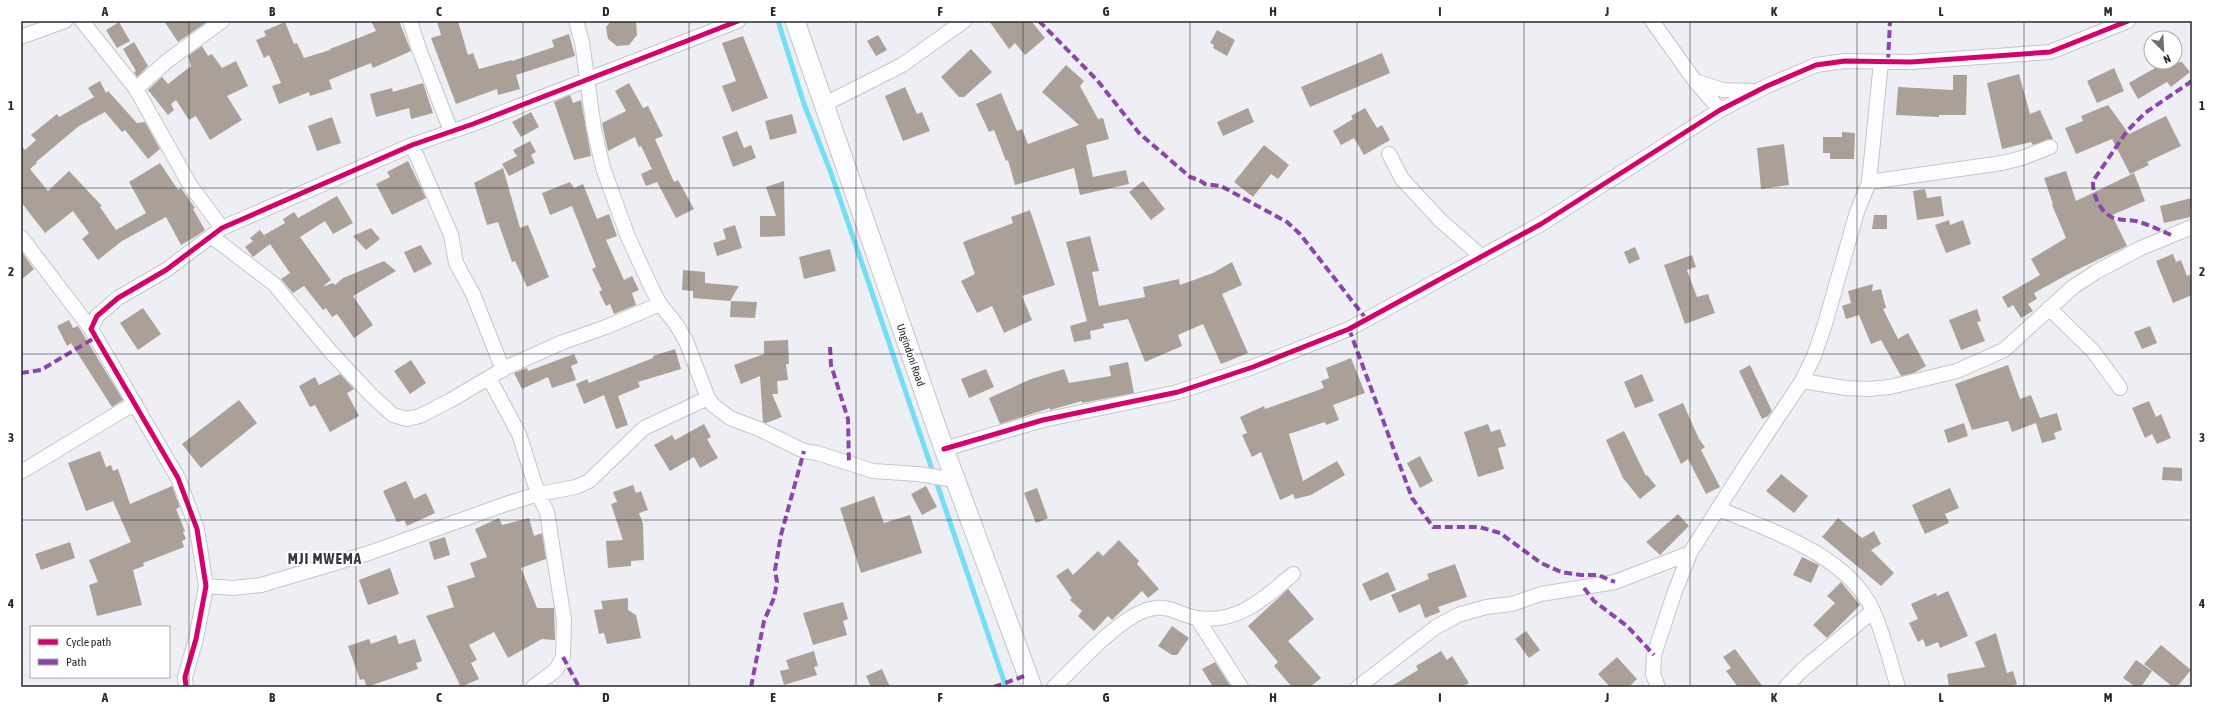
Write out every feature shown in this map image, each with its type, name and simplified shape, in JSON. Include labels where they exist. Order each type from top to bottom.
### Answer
[{"type":"main road","name":"Ungindoni Road","points":[[795,21],[823,105],[955,480],[1032,687]]},
{"type":"street","points":[[21,37],[65,21]]},
{"type":"street","points":[[82,21],[136,89],[216,232],[274,284],[330,351],[393,415],[407,419],[420,416],[503,370],[563,342],[606,327],[660,304]]},
{"type":"street","points":[[136,89],[167,61],[222,21]]},
{"type":"street","points":[[410,21],[419,49],[451,132]]},
{"type":"street","points":[[576,21],[588,78],[594,129],[603,168],[628,237],[660,304],[676,324],[686,341],[708,398],[713,405],[730,418],[759,429],[804,452],[817,453],[873,471],[918,474],[955,480]]},
{"type":"street","points":[[91,329],[98,316],[118,298],[166,270],[216,232],[412,145],[451,132],[738,21]]},
{"type":"street","points":[[823,105],[902,65],[964,21]]},
{"type":"street","points":[[1652,21],[1695,81],[1720,110]]},
{"type":"street","points":[[944,448],[1043,420],[1178,392],[1253,368],[1349,329],[1482,257],[1581,200],[1720,110],[1755,91],[1816,65],[1845,60],[1911,62],[2050,52],[2128,21]]},
{"type":"street","points":[[1658,687],[1653,674],[1654,655],[1674,594],[1690,553],[1802,381],[1825,324],[1850,234],[1869,182],[1881,62]]},
{"type":"street","points":[[1695,81],[1723,90],[1755,91]]},
{"type":"street","points":[[412,145],[451,235],[456,263],[473,294],[503,370]]},
{"type":"street","points":[[1869,182],[2002,163],[2022,158],[2050,147]]},
{"type":"street","points":[[1389,154],[1402,179],[1440,220],[1482,257]]},
{"type":"street","points":[[1802,381],[1846,388],[1868,389],[1890,387],[1935,378],[1957,371],[2004,350],[2073,287],[2096,272],[2141,248],[2192,226]]},
{"type":"street","points":[[21,237],[91,329],[178,478],[194,522],[206,586],[196,639],[185,677],[186,687]]},
{"type":"street","points":[[2049,308],[2093,351],[2120,388]]},
{"type":"street","points":[[489,378],[519,434],[538,494],[546,512],[564,620],[563,657],[556,670],[533,687]]},
{"type":"street","points":[[206,586],[233,588],[260,585],[369,553],[538,494],[576,486],[589,481],[644,428],[708,398]]},
{"type":"street","points":[[21,472],[135,403]]},
{"type":"street","points":[[1719,509],[1810,550],[1825,559],[1862,591],[1873,611],[1898,687]]},
{"type":"street","points":[[1358,687],[1436,628],[1458,615],[1486,607],[1512,604],[1541,594],[1615,582],[1690,553]]},
{"type":"street","points":[[1054,687],[1122,623],[1150,609],[1168,607],[1197,618],[1218,618],[1241,614],[1263,600],[1293,574]]},
{"type":"street","points":[[1786,687],[1802,670],[1873,611]]},
{"type":"street","points":[[1197,618],[1241,687]]},
{"type":"building","points":[[164,21],[208,21],[178,42]]},
{"type":"building","points":[[371,21],[399,21],[411,51],[373,68],[371,63],[329,80],[332,89],[310,96],[309,92],[279,104],[272,86],[281,83],[269,55],[264,58],[256,40],[266,36],[264,31],[285,22],[294,44],[297,43],[304,58],[330,50],[376,31]]},
{"type":"building","points":[[437,21],[458,21],[468,55],[473,53],[479,69],[512,61],[554,47],[552,40],[569,34],[575,56],[516,75],[520,89],[498,95],[497,89],[456,104],[431,38],[441,35]]},
{"type":"building","points":[[611,21],[636,21],[637,35],[629,45],[617,46],[608,39],[606,27]]},
{"type":"building","points":[[989,21],[1031,21],[1045,38],[1025,55],[1015,43],[1009,49]]},
{"type":"building","points":[[119,22],[130,41],[117,48],[106,30]]},
{"type":"building","points":[[1217,30],[1235,40],[1227,56],[1213,48],[1214,45],[1210,43]]},
{"type":"building","points":[[878,35],[887,50],[876,56],[867,41]]},
{"type":"building","points":[[743,36],[768,98],[732,112],[722,86],[736,81],[722,43]]},
{"type":"building","points":[[134,42],[148,66],[137,77],[134,72],[136,71],[123,49]]},
{"type":"building","points":[[202,46],[208,56],[212,54],[222,68],[236,61],[248,86],[227,96],[242,120],[210,140],[196,116],[189,120],[176,100],[171,104],[174,110],[168,115],[148,90],[162,77],[168,84],[191,66],[188,56]]},
{"type":"building","points":[[971,49],[992,72],[964,97],[959,97],[941,77]]},
{"type":"building","points":[[1382,53],[1390,73],[1310,107],[1301,87]]},
{"type":"building","points":[[2183,63],[2190,72],[2171,87],[2167,82],[2138,99],[2129,83],[2152,70],[2183,70]]},
{"type":"building","points":[[1066,65],[1084,81],[1080,86],[1098,119],[1103,118],[1109,139],[1086,145],[1093,177],[1126,170],[1129,184],[1080,195],[1074,168],[1015,185],[1008,160],[1006,161],[994,130],[989,132],[976,104],[1001,93],[1017,131],[1022,129],[1028,144],[1079,125],[1042,92]]},
{"type":"building","points":[[2114,68],[2124,91],[2097,103],[2087,81]]},
{"type":"building","points":[[2019,74],[2030,114],[2040,110],[2053,139],[2033,145],[2031,142],[2002,149],[1987,83]]},
{"type":"building","points":[[1953,75],[1967,75],[1966,115],[1939,115],[1939,117],[1896,115],[1898,87],[1953,90]]},
{"type":"building","points":[[100,81],[106,93],[108,91],[137,123],[145,122],[160,149],[148,159],[125,130],[122,132],[105,112],[79,126],[36,162],[37,163],[30,169],[48,191],[69,171],[102,206],[100,207],[116,230],[146,213],[129,182],[160,163],[178,190],[181,188],[195,208],[193,209],[205,230],[181,245],[166,217],[122,241],[98,260],[82,239],[89,233],[73,211],[45,233],[21,202],[21,146],[25,150],[36,140],[31,135],[57,114],[59,117],[94,97],[88,88]]},
{"type":"building","points":[[423,83],[433,113],[411,119],[409,108],[376,117],[370,94],[392,88],[393,92]]},
{"type":"building","points":[[629,83],[643,108],[648,106],[663,136],[655,139],[674,182],[678,180],[694,209],[676,218],[657,182],[646,186],[641,174],[652,169],[635,137],[608,151],[602,123],[626,111],[615,91]]},
{"type":"building","points":[[905,87],[917,114],[922,112],[930,131],[903,141],[885,96]]},
{"type":"building","points":[[570,95],[573,103],[581,100],[591,156],[574,160],[554,102]]},
{"type":"building","points":[[2108,105],[2129,134],[2166,116],[2181,146],[2147,162],[2149,165],[2130,174],[2112,139],[2076,154],[2065,128],[2083,121],[2081,116]]},
{"type":"building","points":[[1248,108],[1254,122],[1223,136],[1217,122]]},
{"type":"building","points":[[1365,108],[1377,128],[1382,125],[1390,140],[1364,155],[1354,138],[1341,145],[1333,131],[1353,119],[1351,116]]},
{"type":"building","points":[[531,112],[539,127],[521,137],[512,122]]},
{"type":"building","points":[[792,114],[797,133],[770,140],[765,121]]},
{"type":"building","points":[[332,117],[341,143],[317,151],[308,126]]},
{"type":"building","points":[[737,131],[744,148],[751,145],[756,158],[733,167],[722,137]]},
{"type":"building","points":[[1842,132],[1855,133],[1854,159],[1830,159],[1830,153],[1823,153],[1823,137],[1842,137]]},
{"type":"building","points":[[530,141],[536,152],[531,155],[535,163],[509,176],[502,164],[517,156],[513,150]]},
{"type":"building","points":[[1784,144],[1789,185],[1761,189],[1757,148]]},
{"type":"building","points":[[1264,145],[1289,165],[1278,179],[1271,174],[1253,197],[1234,182]]},
{"type":"building","points":[[408,161],[426,198],[392,215],[376,184],[390,177],[387,172]]},
{"type":"building","points":[[503,168],[520,228],[528,225],[549,277],[527,287],[515,261],[512,262],[498,222],[487,225],[474,183]]},
{"type":"building","points":[[2066,171],[2076,201],[2134,173],[2145,201],[2112,215],[2127,246],[2072,272],[2034,293],[2037,299],[2028,304],[2033,311],[2021,318],[2013,305],[2008,308],[2002,297],[2040,275],[2031,259],[2066,238],[2052,205],[2053,204],[2044,178]]},
{"type":"building","points":[[784,181],[785,236],[760,237],[760,216],[776,216],[766,187]]},
{"type":"building","points":[[1143,181],[1165,209],[1151,220],[1129,192]]},
{"type":"building","points":[[570,182],[574,188],[583,184],[597,219],[609,214],[617,236],[606,240],[624,280],[632,276],[639,290],[632,293],[636,305],[614,314],[610,304],[606,306],[599,292],[602,290],[592,269],[596,267],[572,206],[550,215],[542,193]]},
{"type":"building","points":[[1925,189],[1927,198],[1941,196],[1944,216],[1917,220],[1913,191]]},
{"type":"building","points":[[337,196],[353,223],[333,234],[325,221],[300,237],[331,280],[322,287],[333,283],[335,285],[343,278],[384,261],[396,271],[353,296],[373,325],[354,338],[337,314],[332,317],[326,308],[323,310],[304,286],[293,293],[281,279],[290,273],[270,244],[253,257],[245,247],[253,241],[250,238],[260,230],[266,238],[264,235],[285,223],[283,219],[294,212],[298,218]]},
{"type":"building","points":[[2192,198],[2190,217],[2164,223],[2160,206]]},
{"type":"building","points":[[1030,210],[1055,285],[1022,296],[1032,320],[1004,333],[992,306],[977,313],[961,281],[975,274],[963,242],[1013,223],[1011,217]]},
{"type":"building","points":[[1874,215],[1887,215],[1887,229],[1872,229]]},
{"type":"building","points":[[1949,220],[1950,225],[1963,220],[1971,244],[1946,253],[1935,225]]},
{"type":"building","points":[[735,225],[742,248],[717,256],[713,243],[726,239],[723,229]]},
{"type":"building","points":[[371,228],[380,239],[366,250],[353,236]]},
{"type":"building","points":[[1090,236],[1099,271],[1092,272],[1099,306],[1145,297],[1143,287],[1179,279],[1180,285],[1213,273],[1232,262],[1242,285],[1222,294],[1248,353],[1221,364],[1203,324],[1178,335],[1182,346],[1145,362],[1128,319],[1103,324],[1104,328],[1090,331],[1091,339],[1074,342],[1070,326],[1087,321],[1066,242]]},
{"type":"building","points":[[421,245],[432,264],[414,273],[404,252]]},
{"type":"building","points":[[1635,247],[1640,259],[1629,264],[1624,252]]},
{"type":"building","points":[[830,249],[836,271],[804,279],[799,257]]},
{"type":"building","points":[[21,251],[34,269],[21,280]]},
{"type":"building","points":[[2173,254],[2176,262],[2181,260],[2187,276],[2192,274],[2192,295],[2173,303],[2156,261]]},
{"type":"building","points":[[1692,255],[1696,267],[1687,270],[1697,297],[1708,294],[1715,313],[1685,324],[1664,265]]},
{"type":"building","points":[[683,270],[705,272],[705,283],[739,286],[730,301],[693,298],[693,291],[682,290]]},
{"type":"building","points":[[1873,284],[1872,291],[1881,289],[1886,308],[1883,309],[1898,339],[1908,333],[1926,366],[1914,373],[1901,376],[1881,340],[1871,344],[1859,315],[1846,319],[1842,306],[1851,303],[1848,291]]},
{"type":"building","points":[[731,301],[757,302],[755,318],[730,317]]},
{"type":"building","points":[[143,308],[161,334],[138,350],[120,323]]},
{"type":"building","points":[[1977,309],[1981,321],[1977,322],[1985,341],[1961,350],[1949,320]]},
{"type":"building","points":[[69,320],[73,328],[78,326],[123,400],[112,407],[71,343],[67,346],[57,326]]},
{"type":"building","points":[[2150,326],[2157,343],[2142,349],[2134,332]]},
{"type":"building","points":[[788,340],[789,364],[786,364],[788,380],[777,381],[778,394],[772,394],[782,417],[766,423],[763,422],[760,376],[741,384],[734,365],[764,354],[764,341]]},
{"type":"building","points":[[675,349],[681,369],[638,382],[640,387],[618,396],[628,425],[616,429],[604,395],[584,404],[576,384],[587,379],[589,383],[653,358],[653,356]]},
{"type":"building","points":[[574,354],[578,363],[571,366],[576,380],[552,388],[548,377],[522,389],[514,373],[527,368],[528,371]]},
{"type":"building","points":[[1351,358],[1365,393],[1333,405],[1339,420],[1326,425],[1325,422],[1289,434],[1303,481],[1337,461],[1345,475],[1311,495],[1295,499],[1293,494],[1280,500],[1261,452],[1252,457],[1242,435],[1247,433],[1240,417],[1264,406],[1265,409],[1324,388],[1321,381],[1329,378],[1326,368]]},
{"type":"building","points":[[411,360],[426,383],[410,394],[394,371]]},
{"type":"building","points":[[1128,362],[1134,393],[1082,403],[1082,401],[1050,410],[1050,408],[1000,424],[989,398],[1031,379],[1064,369],[1069,383],[1111,376],[1109,366]]},
{"type":"building","points":[[1750,365],[1772,411],[1768,416],[1762,419],[1739,371]]},
{"type":"building","points":[[2008,365],[2020,399],[2031,395],[2040,418],[2057,413],[2062,430],[2054,433],[2056,439],[2042,443],[2036,423],[2012,432],[2008,421],[1972,430],[1955,384]]},
{"type":"building","points":[[986,369],[994,387],[969,398],[961,379]]},
{"type":"building","points":[[340,374],[354,389],[347,393],[359,416],[330,432],[315,405],[310,407],[299,386],[315,377],[319,385]]},
{"type":"building","points":[[1642,374],[1654,401],[1635,408],[1624,382]]},
{"type":"building","points":[[239,400],[257,423],[201,468],[182,444]]},
{"type":"building","points":[[2149,401],[2156,417],[2161,414],[2171,438],[2157,444],[2152,434],[2145,438],[2132,408]]},
{"type":"building","points":[[1683,403],[1699,439],[1705,447],[1701,450],[1720,487],[1706,494],[1688,459],[1681,464],[1658,414]]},
{"type":"building","points":[[1964,423],[1968,436],[1948,443],[1944,430]]},
{"type":"building","points":[[704,424],[711,437],[707,439],[718,458],[700,468],[694,457],[670,471],[654,445],[672,435],[675,440]]},
{"type":"building","points":[[1488,424],[1491,432],[1500,429],[1506,446],[1498,448],[1504,469],[1478,477],[1464,432]]},
{"type":"building","points":[[1624,431],[1646,476],[1647,475],[1656,486],[1640,499],[1623,478],[1606,440]]},
{"type":"building","points":[[100,451],[106,467],[111,465],[113,471],[118,469],[130,504],[172,486],[180,507],[176,509],[185,531],[183,532],[186,539],[182,541],[184,547],[143,563],[144,566],[133,570],[142,605],[97,616],[89,585],[98,582],[89,560],[131,542],[113,501],[86,511],[68,463]]},
{"type":"building","points":[[1420,456],[1433,481],[1420,488],[1407,463]]},
{"type":"building","points":[[2163,467],[2182,468],[2182,481],[2162,480]]},
{"type":"building","points":[[1781,474],[1808,496],[1794,513],[1766,491]]},
{"type":"building","points":[[406,481],[414,499],[426,493],[435,513],[407,526],[404,520],[397,522],[383,491]]},
{"type":"building","points":[[633,485],[636,493],[641,491],[648,510],[639,513],[643,524],[644,560],[631,561],[631,566],[608,568],[606,541],[623,540],[611,504],[617,502],[613,492]]},
{"type":"building","points":[[926,486],[937,507],[922,515],[911,494]]},
{"type":"building","points":[[1037,488],[1048,518],[1036,523],[1024,493]]},
{"type":"building","points":[[1950,488],[1959,508],[1945,514],[1949,523],[1925,534],[1912,505]]},
{"type":"building","points":[[874,496],[884,523],[910,515],[922,553],[861,573],[840,508]]},
{"type":"building","points":[[1678,514],[1689,526],[1660,555],[1646,542]]},
{"type":"building","points":[[499,518],[502,525],[529,518],[534,536],[542,533],[546,559],[521,568],[537,608],[554,608],[555,640],[542,639],[508,658],[494,632],[469,645],[477,660],[471,663],[479,679],[461,687],[426,616],[454,607],[447,586],[475,577],[470,563],[487,557],[475,529]]},
{"type":"building","points":[[1838,518],[1862,538],[1874,531],[1881,544],[1871,550],[1894,573],[1881,586],[1822,537]]},
{"type":"building","points":[[445,537],[450,555],[434,560],[429,542]]},
{"type":"building","points":[[1119,540],[1139,561],[1137,564],[1159,589],[1148,598],[1142,591],[1112,620],[1108,616],[1094,631],[1078,616],[1082,611],[1070,600],[1072,598],[1056,576],[1068,568],[1073,575],[1098,551],[1103,556]]},
{"type":"building","points":[[70,542],[75,558],[41,570],[35,554]]},
{"type":"building","points":[[1802,557],[1819,565],[1811,583],[1793,575]]},
{"type":"building","points":[[1455,564],[1467,597],[1438,607],[1440,612],[1425,618],[1420,604],[1399,613],[1391,595],[1429,579],[1427,574]]},
{"type":"building","points":[[390,568],[399,594],[368,605],[359,580]]},
{"type":"building","points":[[1388,572],[1396,590],[1370,601],[1362,584]]},
{"type":"building","points":[[1841,582],[1860,605],[1827,638],[1813,625],[1835,603],[1827,596]]},
{"type":"building","points":[[1288,589],[1314,619],[1288,641],[1321,678],[1310,687],[1292,687],[1274,666],[1278,662],[1248,626]]},
{"type":"building","points":[[1948,591],[1968,636],[1940,648],[1938,642],[1926,647],[1923,639],[1918,642],[1909,623],[1918,619],[1911,604],[1936,593],[1937,596]]},
{"type":"building","points":[[628,598],[628,610],[636,615],[641,638],[607,644],[604,633],[599,634],[594,610],[603,609],[601,601]]},
{"type":"building","points":[[843,602],[848,619],[843,621],[847,635],[813,645],[803,613]]},
{"type":"building","points":[[1172,626],[1189,638],[1177,655],[1172,655],[1158,646]]},
{"type":"building","points":[[1526,631],[1540,650],[1529,658],[1515,639]]},
{"type":"building","points":[[1996,633],[2007,673],[2013,671],[2017,684],[2008,687],[1949,687],[1947,674],[1985,667],[1975,642]]},
{"type":"building","points":[[396,635],[399,644],[415,639],[422,661],[416,663],[418,669],[367,687],[364,679],[360,680],[348,646],[369,639],[371,644]]},
{"type":"building","points":[[2161,645],[2191,670],[2177,687],[2173,687],[2144,664]]},
{"type":"building","points":[[1735,649],[1763,687],[1738,687],[1726,671],[1731,668],[1723,657]]},
{"type":"building","points":[[814,651],[818,666],[814,667],[817,675],[784,685],[780,671],[789,669],[786,660]]},
{"type":"building","points":[[1441,651],[1447,660],[1452,656],[1469,683],[1462,687],[1390,687],[1418,670],[1416,666]]},
{"type":"building","points":[[1617,657],[1637,679],[1629,687],[1610,687],[1598,674]]},
{"type":"building","points":[[2136,660],[2152,671],[2141,687],[2136,687],[2123,678]]},
{"type":"building","points":[[1215,662],[1231,687],[1213,687],[1202,669]]},
{"type":"building","points":[[882,669],[890,687],[871,687],[866,676]]},
{"type":"waterway","points":[[778,21],[804,104],[831,173],[1006,687]]},
{"type":"marked path","points":[[1039,21],[1097,80],[1139,133],[1190,177],[1205,184],[1221,186],[1287,222],[1300,234],[1367,320]]},
{"type":"marked path","points":[[1888,62],[1890,21]]},
{"type":"marked path","points":[[2171,235],[2143,223],[2118,219],[2107,214],[2096,199],[2093,181],[2127,131],[2145,113],[2192,81]]},
{"type":"marked path","points":[[1349,329],[1412,498],[1433,527],[1479,527],[1500,533],[1541,563],[1561,572],[1581,575],[1598,575],[1615,582]]},
{"type":"marked path","points":[[21,373],[41,370],[96,337]]},
{"type":"marked path","points":[[830,347],[831,365],[848,419],[849,464]]},
{"type":"marked path","points":[[751,687],[764,621],[774,598],[777,582],[775,570],[781,535],[804,451]]},
{"type":"marked path","points":[[1584,588],[1594,601],[1627,626],[1654,655]]},
{"type":"marked path","points":[[563,657],[579,687]]},
{"type":"marked path","points":[[994,687],[1027,675]]},
{"type":"cycle path","points":[[186,687],[185,677],[196,639],[206,586],[197,529],[178,478],[91,329],[97,316],[118,298],[166,270],[222,228],[412,145],[473,124],[738,21]]},
{"type":"cycle path","points":[[944,449],[1043,420],[1178,392],[1253,367],[1349,329],[1541,224],[1720,110],[1767,86],[1816,65],[1845,61],[1911,62],[2050,52],[2128,21]]},
{"type":"district","name":"MJI MWEMA","points":[[325,559]]}]
